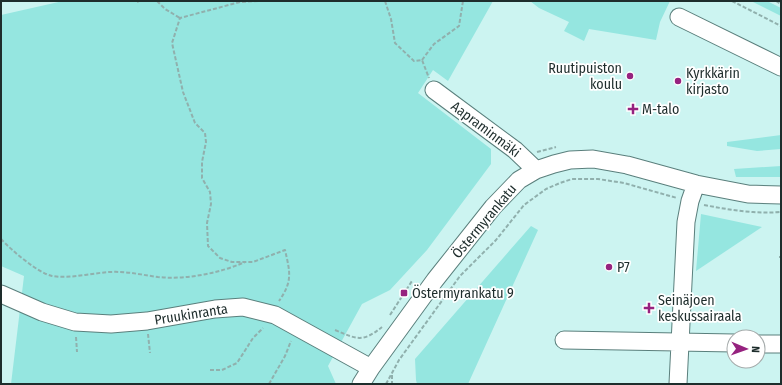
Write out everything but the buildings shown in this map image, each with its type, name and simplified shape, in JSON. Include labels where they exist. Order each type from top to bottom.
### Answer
[{"type":"street","points":[[678,17],[781,67]]},
{"type":"street","name":"Aapraminmäki","points":[[434,90],[515,150],[536,170]]},
{"type":"street","name":"Östermyrankatu","points":[[362,384],[371,368],[434,280],[493,207],[519,180],[536,170],[570,160],[593,159],[627,165],[696,184],[748,194],[781,194]]},
{"type":"street","points":[[678,384],[679,342],[687,319],[686,222],[690,201],[696,184]]},
{"type":"street","name":"Pruukinranta","points":[[1,294],[42,312],[76,322],[111,324],[147,321],[215,309],[243,307],[277,308],[297,327],[371,368]]},
{"type":"street","points":[[564,340],[726,343]]},
{"type":"street","points":[[766,344],[781,344]]},
{"type":"path","points":[[157,1],[165,9],[180,18],[240,2],[258,1]]},
{"type":"path","points":[[385,1],[391,19],[395,43],[414,61],[422,60],[434,44],[459,26],[463,1]]},
{"type":"path","points":[[732,1],[781,26]]},
{"type":"path","points":[[776,1],[781,4]]},
{"type":"path","points":[[180,18],[172,43],[184,92],[192,117],[195,123],[205,133],[206,142],[202,162],[202,178],[210,192],[211,204],[207,223],[208,246],[220,258],[232,262],[258,260],[285,250],[290,274],[287,289],[277,308],[253,338],[237,363],[222,370],[210,370]]},
{"type":"path","points":[[422,60],[434,90]]},
{"type":"path","points":[[386,384],[400,360],[460,276],[496,240],[524,205],[546,189],[572,179],[598,179],[624,183],[731,211],[767,213],[781,212]]},
{"type":"path","points":[[1,239],[12,251],[52,276],[75,276],[111,272],[180,278],[231,268],[246,262]]},
{"type":"path","points":[[269,384],[285,356],[297,327]]},
{"type":"path","points":[[392,374],[392,384]]},
{"type":"shaded area","points":[[63,1],[493,1],[448,81],[433,70],[418,93],[491,149],[491,164],[427,250],[390,290],[362,304],[328,366],[336,384],[11,384],[24,276],[1,266],[1,15]]},
{"type":"shaded area","points":[[530,1],[670,1],[660,22],[656,40],[589,29],[584,41],[564,31],[569,22],[539,8]]},
{"type":"shaded area","points":[[751,1],[767,1],[781,8],[781,16]]},
{"type":"shaded area","points":[[781,135],[781,149],[757,151],[727,146],[727,142]]},
{"type":"shaded area","points":[[781,166],[781,177],[736,177],[734,169]]},
{"type":"shaded area","points":[[701,214],[762,227],[696,271]]},
{"type":"shaded area","points":[[531,226],[538,230],[468,384],[417,384],[415,359]]},
{"type":"place","name":"Ruutipuiston koulu","points":[[630,76]]},
{"type":"place","name":"Kyrkkärin kirjasto","points":[[678,81]]},
{"type":"place","name":"M-talo","points":[[633,109]]},
{"type":"place","name":"P7","points":[[609,267]]},
{"type":"place","name":"Östermyrankatu 9","points":[[404,293]]},
{"type":"place","name":"Seinäjoen keskussairaala","points":[[649,308]]}]
